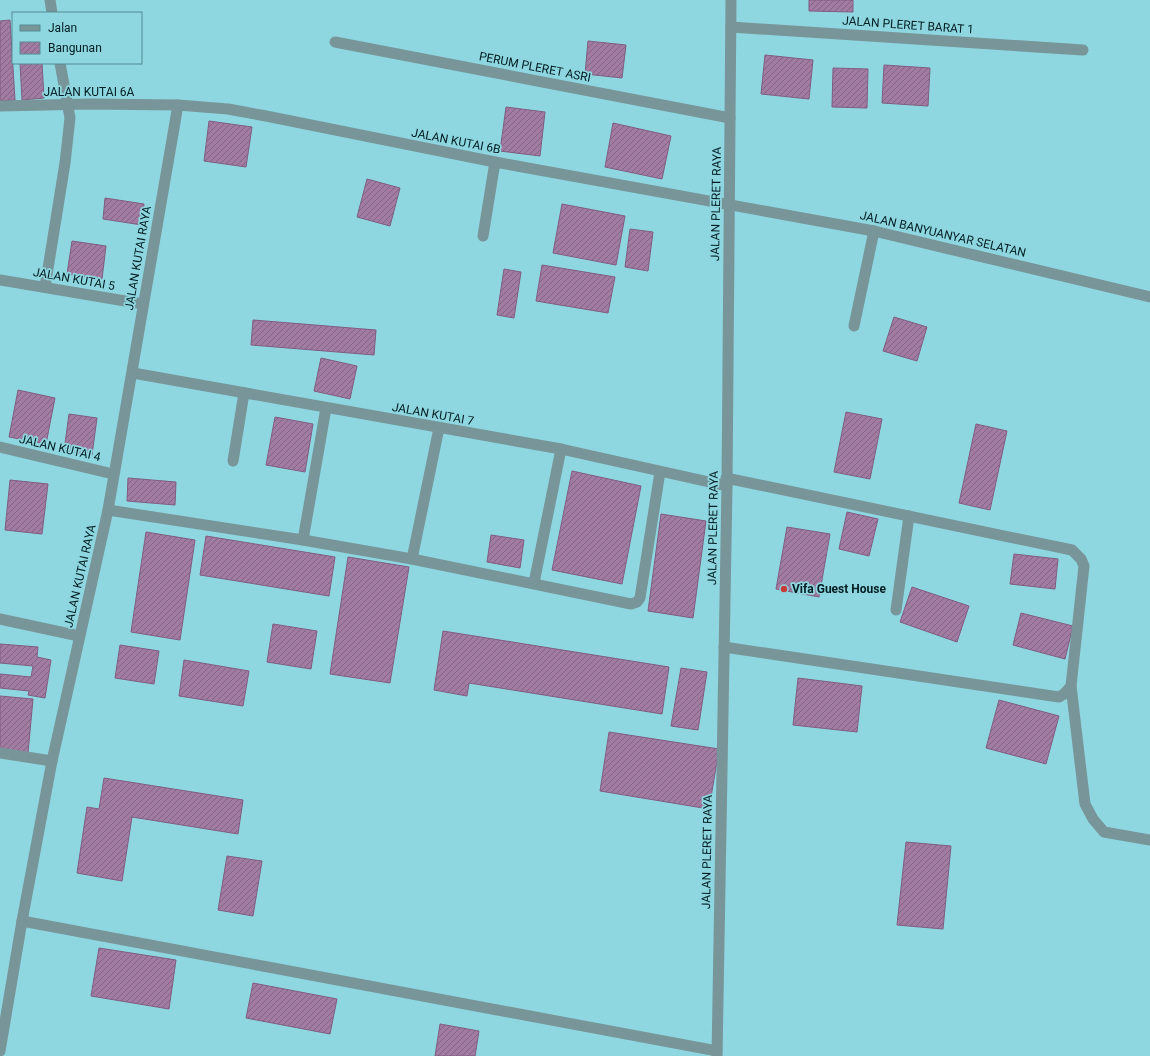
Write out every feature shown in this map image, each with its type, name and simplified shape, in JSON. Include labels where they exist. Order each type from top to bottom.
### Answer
[{"type":"street","points":[[50,0],[52,12]]},
{"type":"street","name":"JALAN PLERET RAYA","points":[[717,1054],[724,647],[731,0]]},
{"type":"street","name":"JALAN PLERET BARAT 1","points":[[731,27],[1083,50]]},
{"type":"street","name":"PERUM PLERET ASRI","points":[[335,42],[730,118]]},
{"type":"street","points":[[45,287],[65,163],[70,118],[60,64]]},
{"type":"street","name":"JALAN KUTAI 6A","points":[[0,106],[68,104],[178,105]]},
{"type":"street","name":"JALAN KUTAI 6B","points":[[178,105],[228,109],[495,162],[728,204]]},
{"type":"street","name":"JALAN KUTAI RAYA","points":[[0,1051],[22,921],[52,762],[108,510],[113,474],[133,373],[143,304],[178,105]]},
{"type":"street","points":[[483,236],[495,162]]},
{"type":"street","name":"JALAN BANYUANYAR SELATAN","points":[[728,204],[874,232],[1150,297]]},
{"type":"street","points":[[854,326],[874,232]]},
{"type":"street","name":"JALAN KUTAI 5","points":[[0,280],[143,304]]},
{"type":"street","name":"JALAN KUTAI 7","points":[[133,373],[561,449],[660,472],[726,482],[909,516],[1072,550],[1078,555],[1084,566],[1070,686],[1085,804],[1093,819],[1104,832],[1150,840]]},
{"type":"street","points":[[233,461],[244,393]]},
{"type":"street","points":[[303,540],[326,408]]},
{"type":"street","points":[[412,559],[439,428]]},
{"type":"street","name":"JALAN KUTAI 4","points":[[0,447],[113,474]]},
{"type":"street","points":[[534,583],[561,449]]},
{"type":"street","points":[[108,510],[303,540],[412,559],[631,604],[637,602],[640,598],[660,472]]},
{"type":"street","points":[[896,610],[909,516]]},
{"type":"street","points":[[0,619],[80,636]]},
{"type":"street","points":[[724,647],[1059,697],[1064,694],[1070,686]]},
{"type":"street","points":[[0,753],[52,762]]},
{"type":"street","points":[[22,921],[717,1054]]},
{"type":"building","points":[[809,0],[853,0],[853,12],[809,11]]},
{"type":"building","points":[[10,20],[15,100],[0,101],[0,21]]},
{"type":"building","points":[[588,41],[626,45],[622,78],[585,74]]},
{"type":"building","points":[[765,55],[813,60],[809,99],[761,94]]},
{"type":"building","points":[[20,64],[42,64],[44,98],[22,100]]},
{"type":"building","points":[[884,65],[930,68],[928,106],[882,103]]},
{"type":"building","points":[[833,68],[868,69],[867,108],[832,107]]},
{"type":"building","points":[[506,107],[545,112],[540,156],[500,151]]},
{"type":"building","points":[[209,121],[252,127],[246,167],[204,161]]},
{"type":"building","points":[[613,123],[671,136],[662,179],[605,167]]},
{"type":"building","points":[[367,179],[400,188],[390,226],[357,217]]},
{"type":"building","points":[[105,198],[144,204],[142,225],[103,219]]},
{"type":"building","points":[[562,204],[625,216],[616,265],[553,253]]},
{"type":"building","points":[[630,229],[653,232],[648,271],[625,267]]},
{"type":"building","points":[[72,241],[106,246],[102,279],[67,274]]},
{"type":"building","points":[[542,265],[615,277],[608,313],[536,301]]},
{"type":"building","points":[[504,269],[521,272],[514,318],[497,315]]},
{"type":"building","points":[[894,317],[927,327],[917,361],[883,351]]},
{"type":"building","points":[[253,320],[376,330],[374,355],[251,345]]},
{"type":"building","points":[[321,358],[357,366],[350,399],[314,391]]},
{"type":"building","points":[[18,390],[55,398],[46,444],[9,437]]},
{"type":"building","points":[[846,412],[882,419],[870,479],[834,472]]},
{"type":"building","points":[[69,414],[97,418],[92,455],[64,451]]},
{"type":"building","points":[[275,417],[313,424],[305,472],[266,465]]},
{"type":"building","points":[[976,424],[1007,431],[990,510],[959,503]]},
{"type":"building","points":[[572,471],[641,486],[622,584],[552,570]]},
{"type":"building","points":[[128,478],[176,482],[175,505],[127,501]]},
{"type":"building","points":[[10,480],[48,484],[42,534],[5,530]]},
{"type":"building","points":[[847,512],[878,519],[869,556],[839,549]]},
{"type":"building","points":[[661,514],[706,521],[693,618],[648,611]]},
{"type":"building","points":[[787,527],[830,534],[819,597],[776,589]]},
{"type":"building","points":[[146,532],[195,540],[180,640],[131,632]]},
{"type":"building","points":[[491,535],[524,540],[520,568],[487,562]]},
{"type":"building","points":[[206,536],[335,557],[329,596],[200,575]]},
{"type":"building","points":[[1014,554],[1058,559],[1055,589],[1010,584]]},
{"type":"building","points":[[348,557],[409,567],[390,683],[330,674]]},
{"type":"building","points":[[912,587],[969,606],[957,642],[900,622]]},
{"type":"building","points":[[1021,613],[1073,626],[1065,659],[1013,645]]},
{"type":"building","points":[[273,624],[317,631],[311,669],[267,662]]},
{"type":"building","points":[[443,631],[669,667],[662,714],[469,683],[467,696],[434,690]]},
{"type":"building","points":[[0,644],[38,647],[37,657],[51,660],[45,698],[28,695],[29,691],[0,688],[0,674],[31,677],[33,666],[0,663]]},
{"type":"building","points":[[120,645],[159,651],[154,684],[115,678]]},
{"type":"building","points":[[184,660],[249,671],[243,706],[179,696]]},
{"type":"building","points":[[681,668],[707,672],[698,730],[671,726]]},
{"type":"building","points":[[798,678],[862,686],[857,732],[793,725]]},
{"type":"building","points":[[0,696],[33,699],[28,753],[0,750]]},
{"type":"building","points":[[999,700],[1059,716],[1046,764],[986,748]]},
{"type":"building","points":[[609,732],[719,749],[709,809],[600,791]]},
{"type":"building","points":[[104,778],[243,800],[238,834],[132,817],[122,881],[77,873],[87,807],[99,809]]},
{"type":"building","points":[[906,842],[951,846],[943,929],[897,925]]},
{"type":"building","points":[[227,856],[262,861],[253,916],[218,910]]},
{"type":"building","points":[[99,948],[176,960],[169,1009],[91,996]]},
{"type":"building","points":[[253,983],[337,999],[330,1034],[246,1018]]},
{"type":"building","points":[[440,1024],[479,1031],[475,1056],[435,1056]]},
{"type":"place","name":"Vifa Guest House","points":[[784,589]]}]
